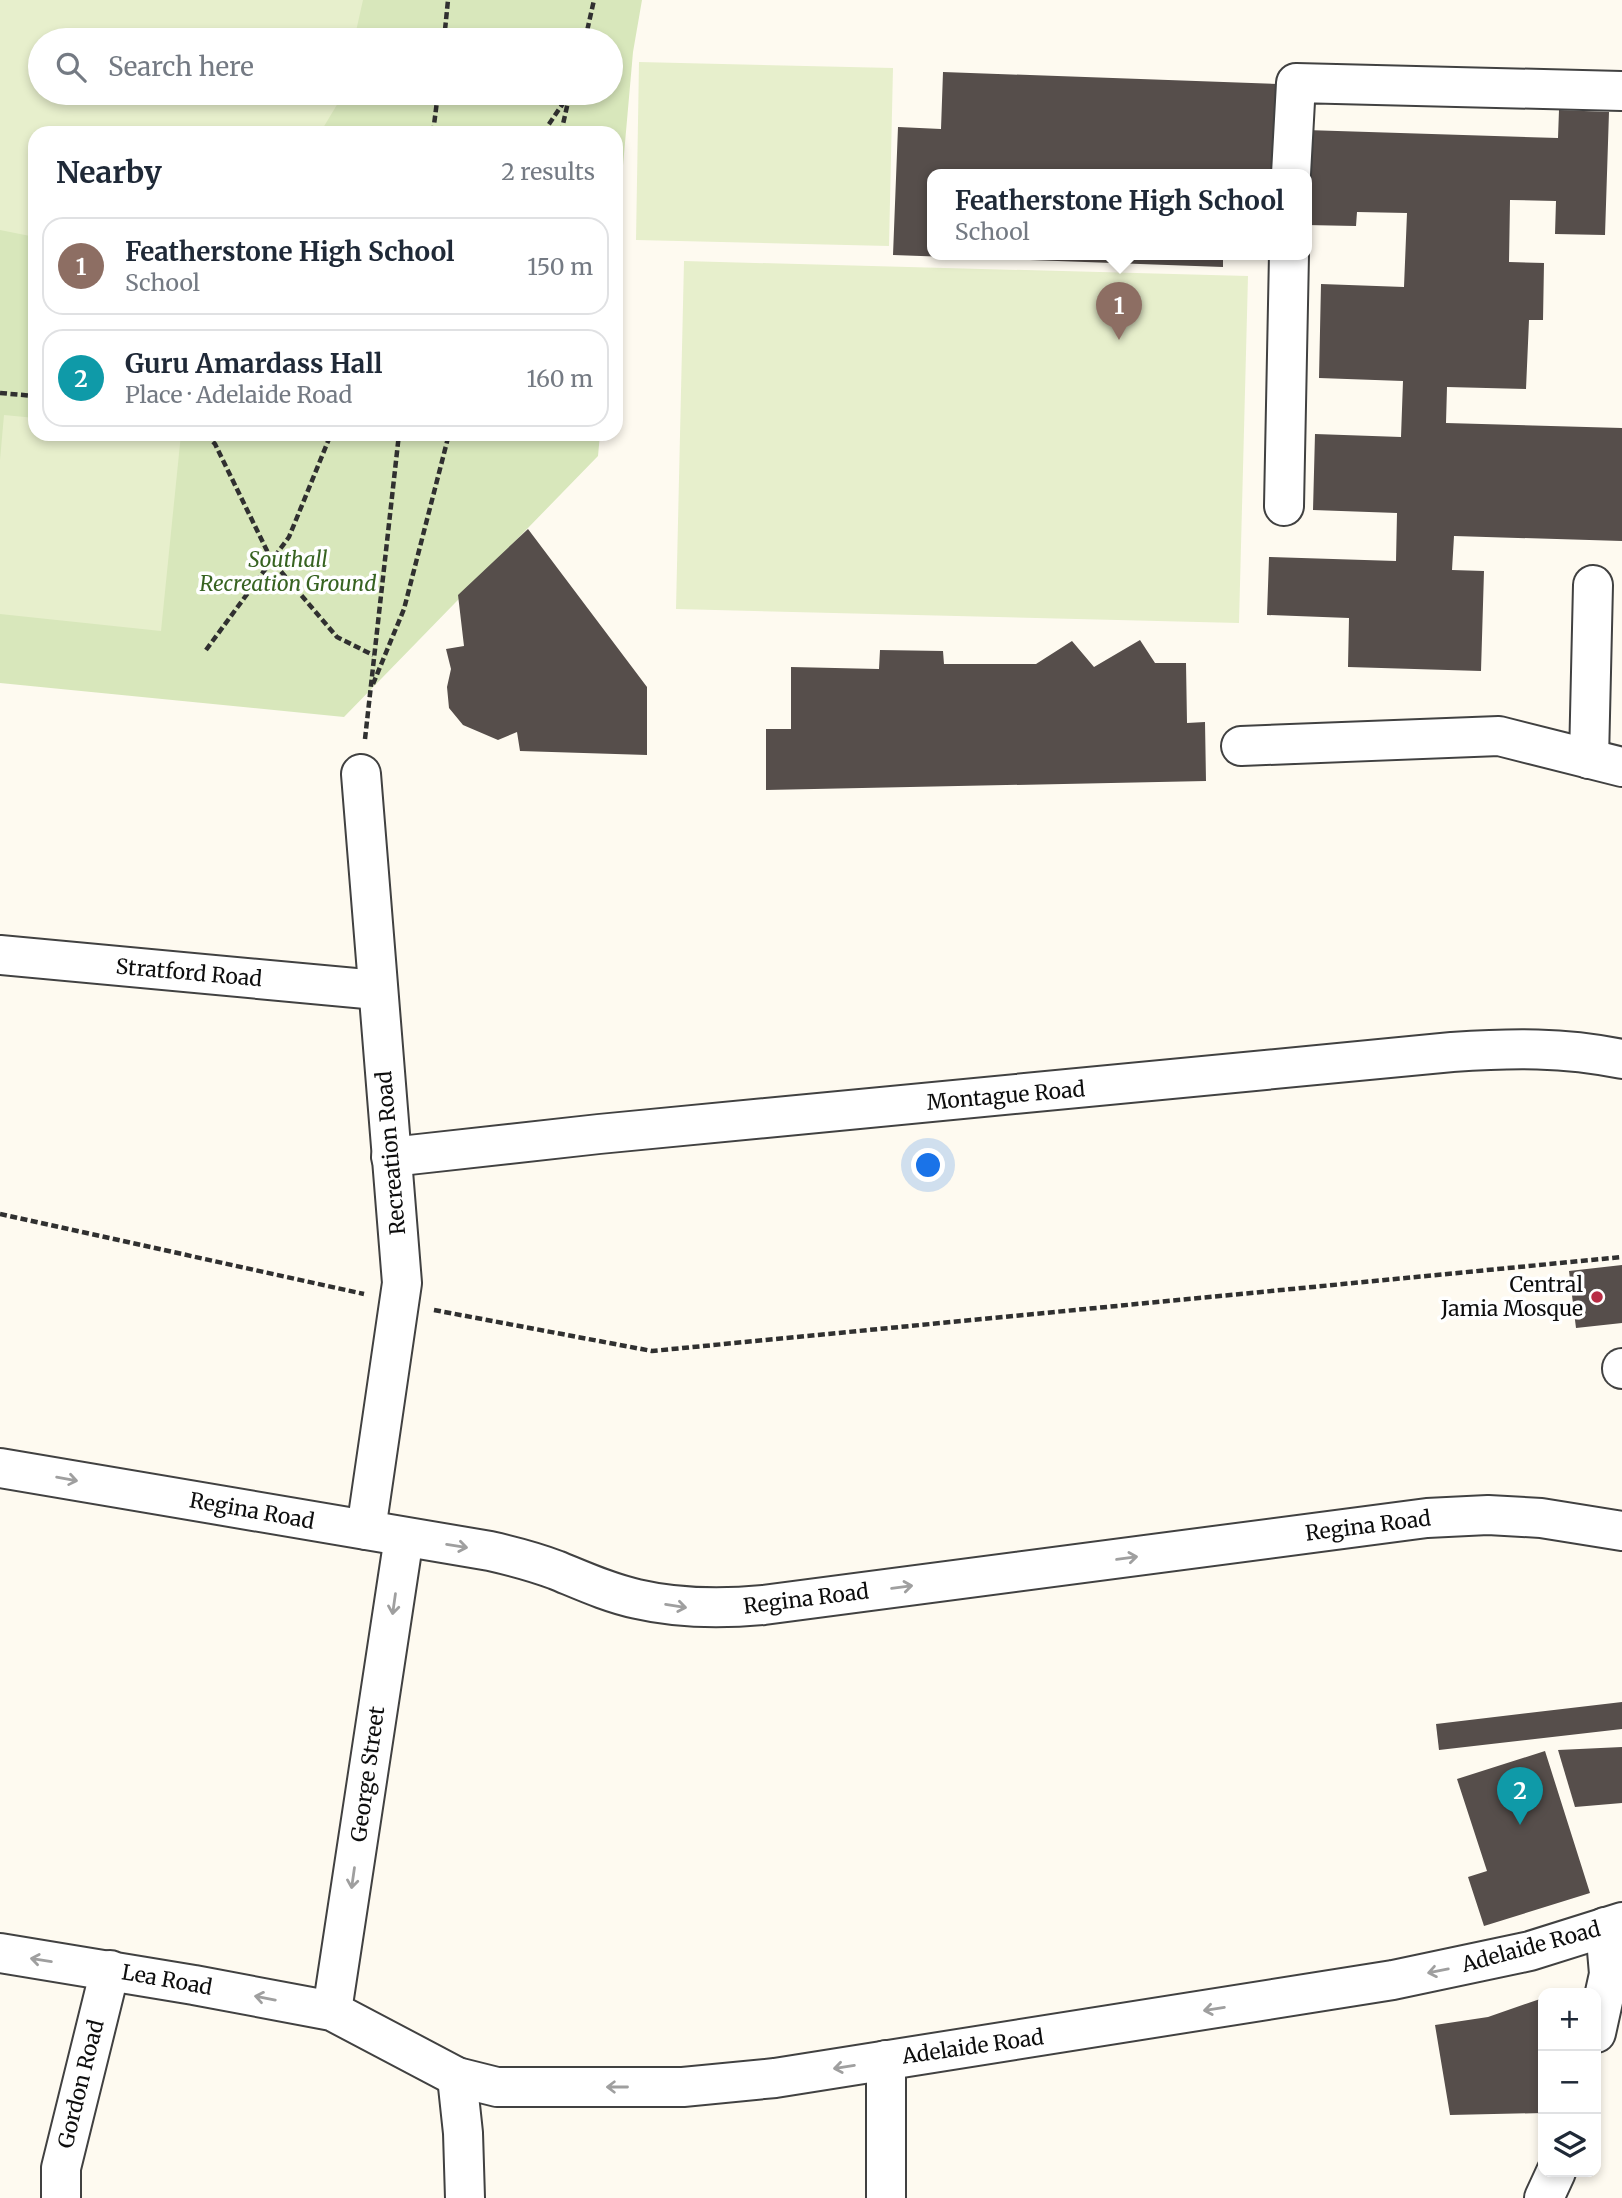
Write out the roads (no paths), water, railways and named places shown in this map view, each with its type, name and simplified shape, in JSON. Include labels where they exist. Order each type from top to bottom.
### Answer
[{"type":"street","points":[[1291,169],[1296,83],[1622,91]]},
{"type":"street","points":[[1284,506],[1289,260]]},
{"type":"street","points":[[1241,746],[1499,736],[1606,763],[1593,585]]},
{"type":"street","name":"Recreation Road","points":[[361,774],[402,1283],[366,1530]]},
{"type":"street","name":"Stratford Road","points":[[0,955],[377,990]]},
{"type":"street","name":"Montague Road","points":[[391,1157],[599,1134],[1452,1052],[1548,1048],[1622,1059]]},
{"type":"street","name":"Regina Road","points":[[0,1468],[527,1560],[596,1587],[636,1599],[683,1608],[723,1609],[1427,1518],[1488,1515],[1541,1518],[1622,1531]]},
{"type":"street","name":"George Street","points":[[332,2011],[404,1537]]},
{"type":"street","points":[[1601,2010],[1609,1974],[1614,1925]]},
{"type":"street","name":"Adelaide Road","points":[[332,2011],[457,2077],[497,2087],[683,2087],[775,2078],[1394,1980],[1530,1951],[1614,1925]]},
{"type":"street","name":"Lea Road","points":[[0,1953],[110,1970],[332,2011]]},
{"type":"street","name":"Gordon Road","points":[[61,2198],[63,2155],[110,1970]]},
{"type":"street","points":[[886,2060],[886,2198]]},
{"type":"street","points":[[457,2077],[463,2133],[465,2198]]},
{"type":"street","points":[[1544,2198],[1554,2177]]},
{"type":"place","name":"Featherstone High School","points":[[1119,340]]},
{"type":"place","name":"Central Jamia Mosque","points":[[1597,1297]]},
{"type":"place","name":"Guru Amardass Hall","points":[[1520,1825]]},
{"type":"park label","name":"Southall Recreation Ground","points":[[288,572]]}]
